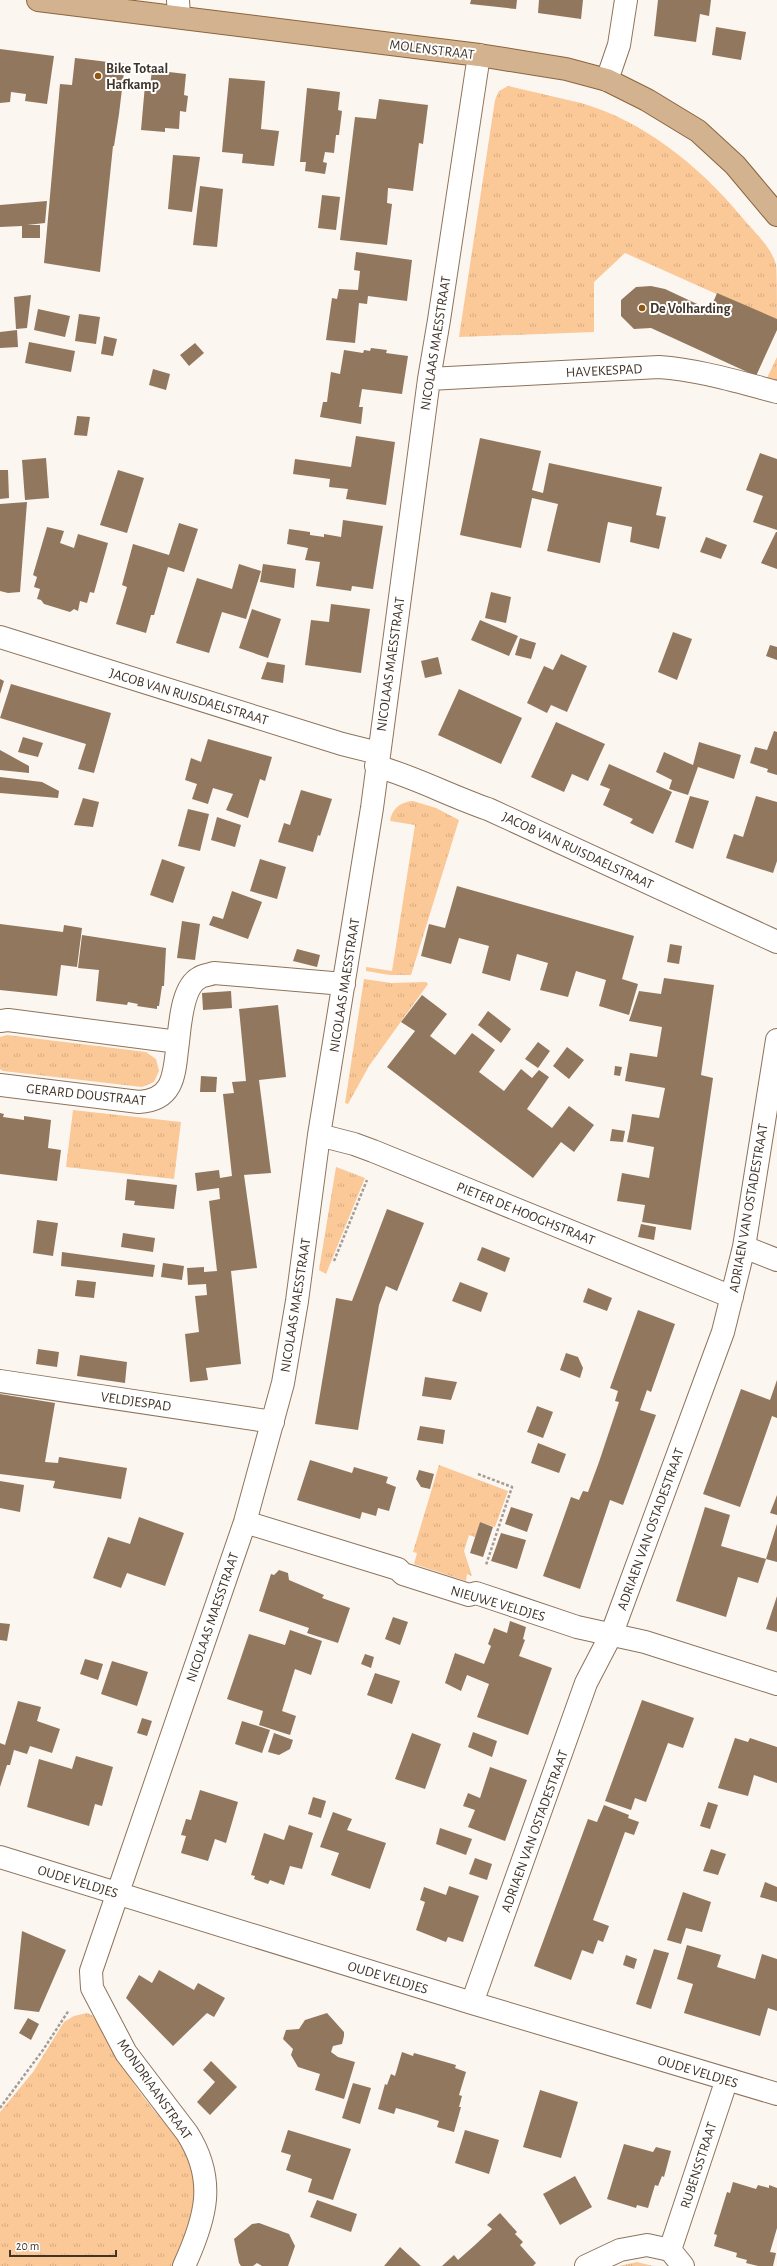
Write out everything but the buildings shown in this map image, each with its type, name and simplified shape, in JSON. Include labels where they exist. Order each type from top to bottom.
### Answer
[{"type":"main road","name":"MOLENSTRAAT","points":[[38,0],[179,9],[566,69],[607,80],[653,103],[698,131],[735,165],[777,215]]},
{"type":"street","points":[[607,80],[619,45],[626,0]]},
{"type":"street","name":"NICOLAAS MAESSTRAAT","points":[[118,1894],[245,1522],[283,1383],[302,1267],[319,1135],[372,808],[377,760],[429,379],[479,55]]},
{"type":"street","name":"HAVEKESPAD","points":[[429,379],[659,367],[683,368],[708,373],[777,392]]},
{"type":"street","name":"JACOB VAN RUISDAELSTRAAT","points":[[0,637],[342,744],[399,772],[458,798],[488,809],[777,942]]},
{"type":"street","name":"GERARD DOUSTRAAT","points":[[0,1085],[139,1102],[150,1102],[162,1096],[170,1088],[184,1004],[189,989],[198,978],[214,973],[344,984]]},
{"type":"street","points":[[0,1021],[8,1020],[178,1042]]},
{"type":"street","name":"ADRIAEN VAN OSTADESTRAAT","points":[[472,2003],[586,1683],[612,1633],[720,1339],[744,1247],[777,1040]]},
{"type":"street","name":"PIETER DE HOOGHSTRAAT","points":[[319,1135],[354,1144],[377,1153],[732,1297]]},
{"type":"street","points":[[744,1247],[777,1260]]},
{"type":"street","name":"VELDJESPAD","points":[[0,1381],[272,1422]]},
{"type":"street","name":"NIEUWE VELDJES","points":[[245,1522],[398,1569],[403,1574],[469,1596],[476,1593],[577,1627],[612,1633],[777,1684]]},
{"type":"street","name":"OUDE VELDJES","points":[[0,1857],[472,2003],[777,2094]]},
{"type":"street","name":"MONDRIAANSTRAAT","points":[[118,1894],[93,1961],[90,1976],[92,1988],[126,2053],[187,2133],[196,2147],[202,2163],[205,2175],[206,2203],[198,2232],[184,2266]]},
{"type":"street","name":"RUBENSSTRAAT","points":[[586,2266],[620,2250],[647,2245],[676,2258],[726,2079]]},
{"type":"path","points":[[302,1267],[328,1278],[377,1153]]},
{"type":"path","points":[[476,1593],[512,1487],[478,1474]]},
{"type":"path","points":[[0,2108],[43,2050],[72,2004],[81,1995],[92,1988]]},
{"type":"green space","points":[[508,86],[581,103],[627,121],[669,147],[707,179],[770,250],[776,264],[777,321],[625,253],[594,282],[594,332],[459,337],[495,100],[499,91]]},
{"type":"green space","points":[[777,357],[777,381],[767,378]]},
{"type":"green space","points":[[413,801],[436,808],[459,820],[411,975],[390,975],[366,971],[366,967],[392,971],[415,825],[390,821],[391,816],[398,806]]},
{"type":"green space","points":[[364,979],[391,983],[426,982],[428,984],[369,1066],[348,1104],[345,1103]]},
{"type":"green space","points":[[7,1035],[146,1052],[156,1059],[159,1071],[154,1082],[142,1087],[3,1071],[0,1069],[0,1037]]},
{"type":"green space","points":[[73,1110],[181,1122],[174,1179],[66,1167]]},
{"type":"green space","points":[[336,1167],[365,1178],[326,1274],[319,1270]]},
{"type":"green space","points":[[439,1465],[508,1491],[495,1527],[480,1522],[475,1537],[469,1535],[464,1551],[472,1576],[467,1574],[466,1581],[414,1564],[417,1553],[413,1552]]},
{"type":"green space","points":[[87,2013],[99,2022],[110,2038],[134,2084],[180,2141],[189,2158],[192,2167],[195,2192],[192,2218],[184,2243],[173,2266],[0,2266],[0,2112],[33,2072],[64,2022],[74,2016]]},
{"type":"green space","points":[[637,2262],[653,2266],[619,2266]]},
{"type":"place","name":"Bike Totaal Hafkamp","points":[[98,76]]},
{"type":"place","name":"De Volharding","points":[[642,308]]}]
